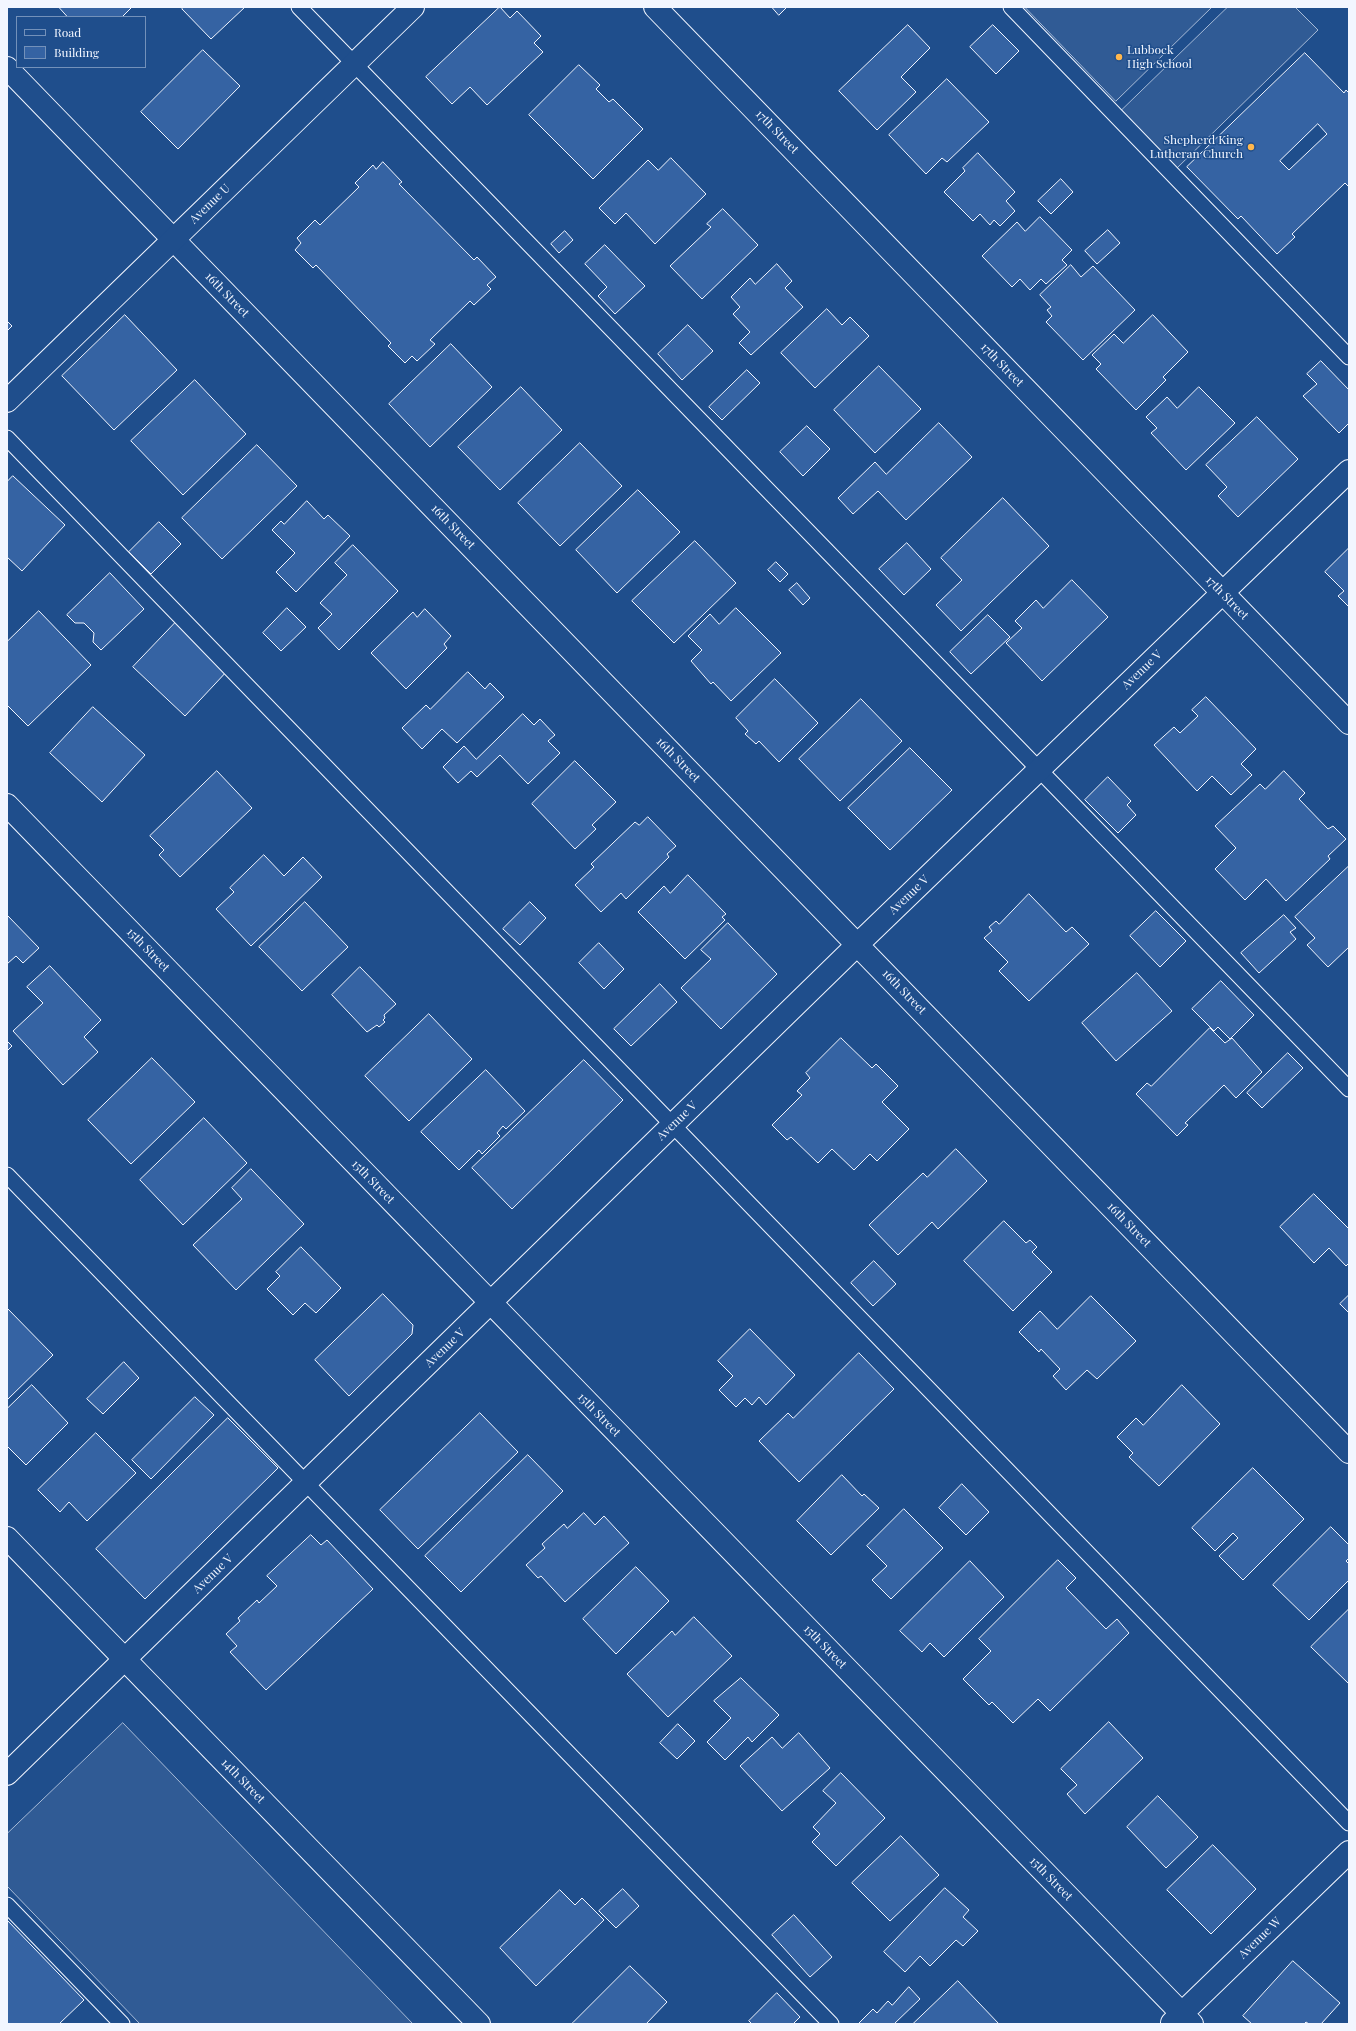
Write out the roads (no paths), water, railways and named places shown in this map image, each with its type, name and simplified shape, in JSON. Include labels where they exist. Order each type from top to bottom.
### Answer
[{"type":"street","name":"Avenue U","points":[[7,401],[413,7]]},
{"type":"street","name":"17th Street","points":[[655,7],[1349,723]]},
{"type":"street","name":"16th Street","points":[[7,68],[1349,1452]]},
{"type":"street","name":"Avenue V","points":[[7,1774],[857,945],[1349,471]]},
{"type":"street","name":"15th Street","points":[[7,805],[491,1303],[1181,2021]]},
{"type":"street","name":"14th Street","points":[[7,1538],[478,2024]]},
{"type":"street","name":"Avenue W","points":[[1181,2021],[1349,1852]]},
{"type":"lane","points":[[299,7],[1349,1089]]},
{"type":"lane","points":[[1011,7],[1349,357]]},
{"type":"lane","points":[[7,438],[1349,1823]]},
{"type":"lane","points":[[7,1175],[831,2024]]},
{"type":"lane","points":[[7,1905],[122,2024]]},
{"type":"place","name":"Lubbock High School","points":[[1119,57]]},
{"type":"place","name":"Shepherd King Lutheran Church","points":[[1251,147]]}]
